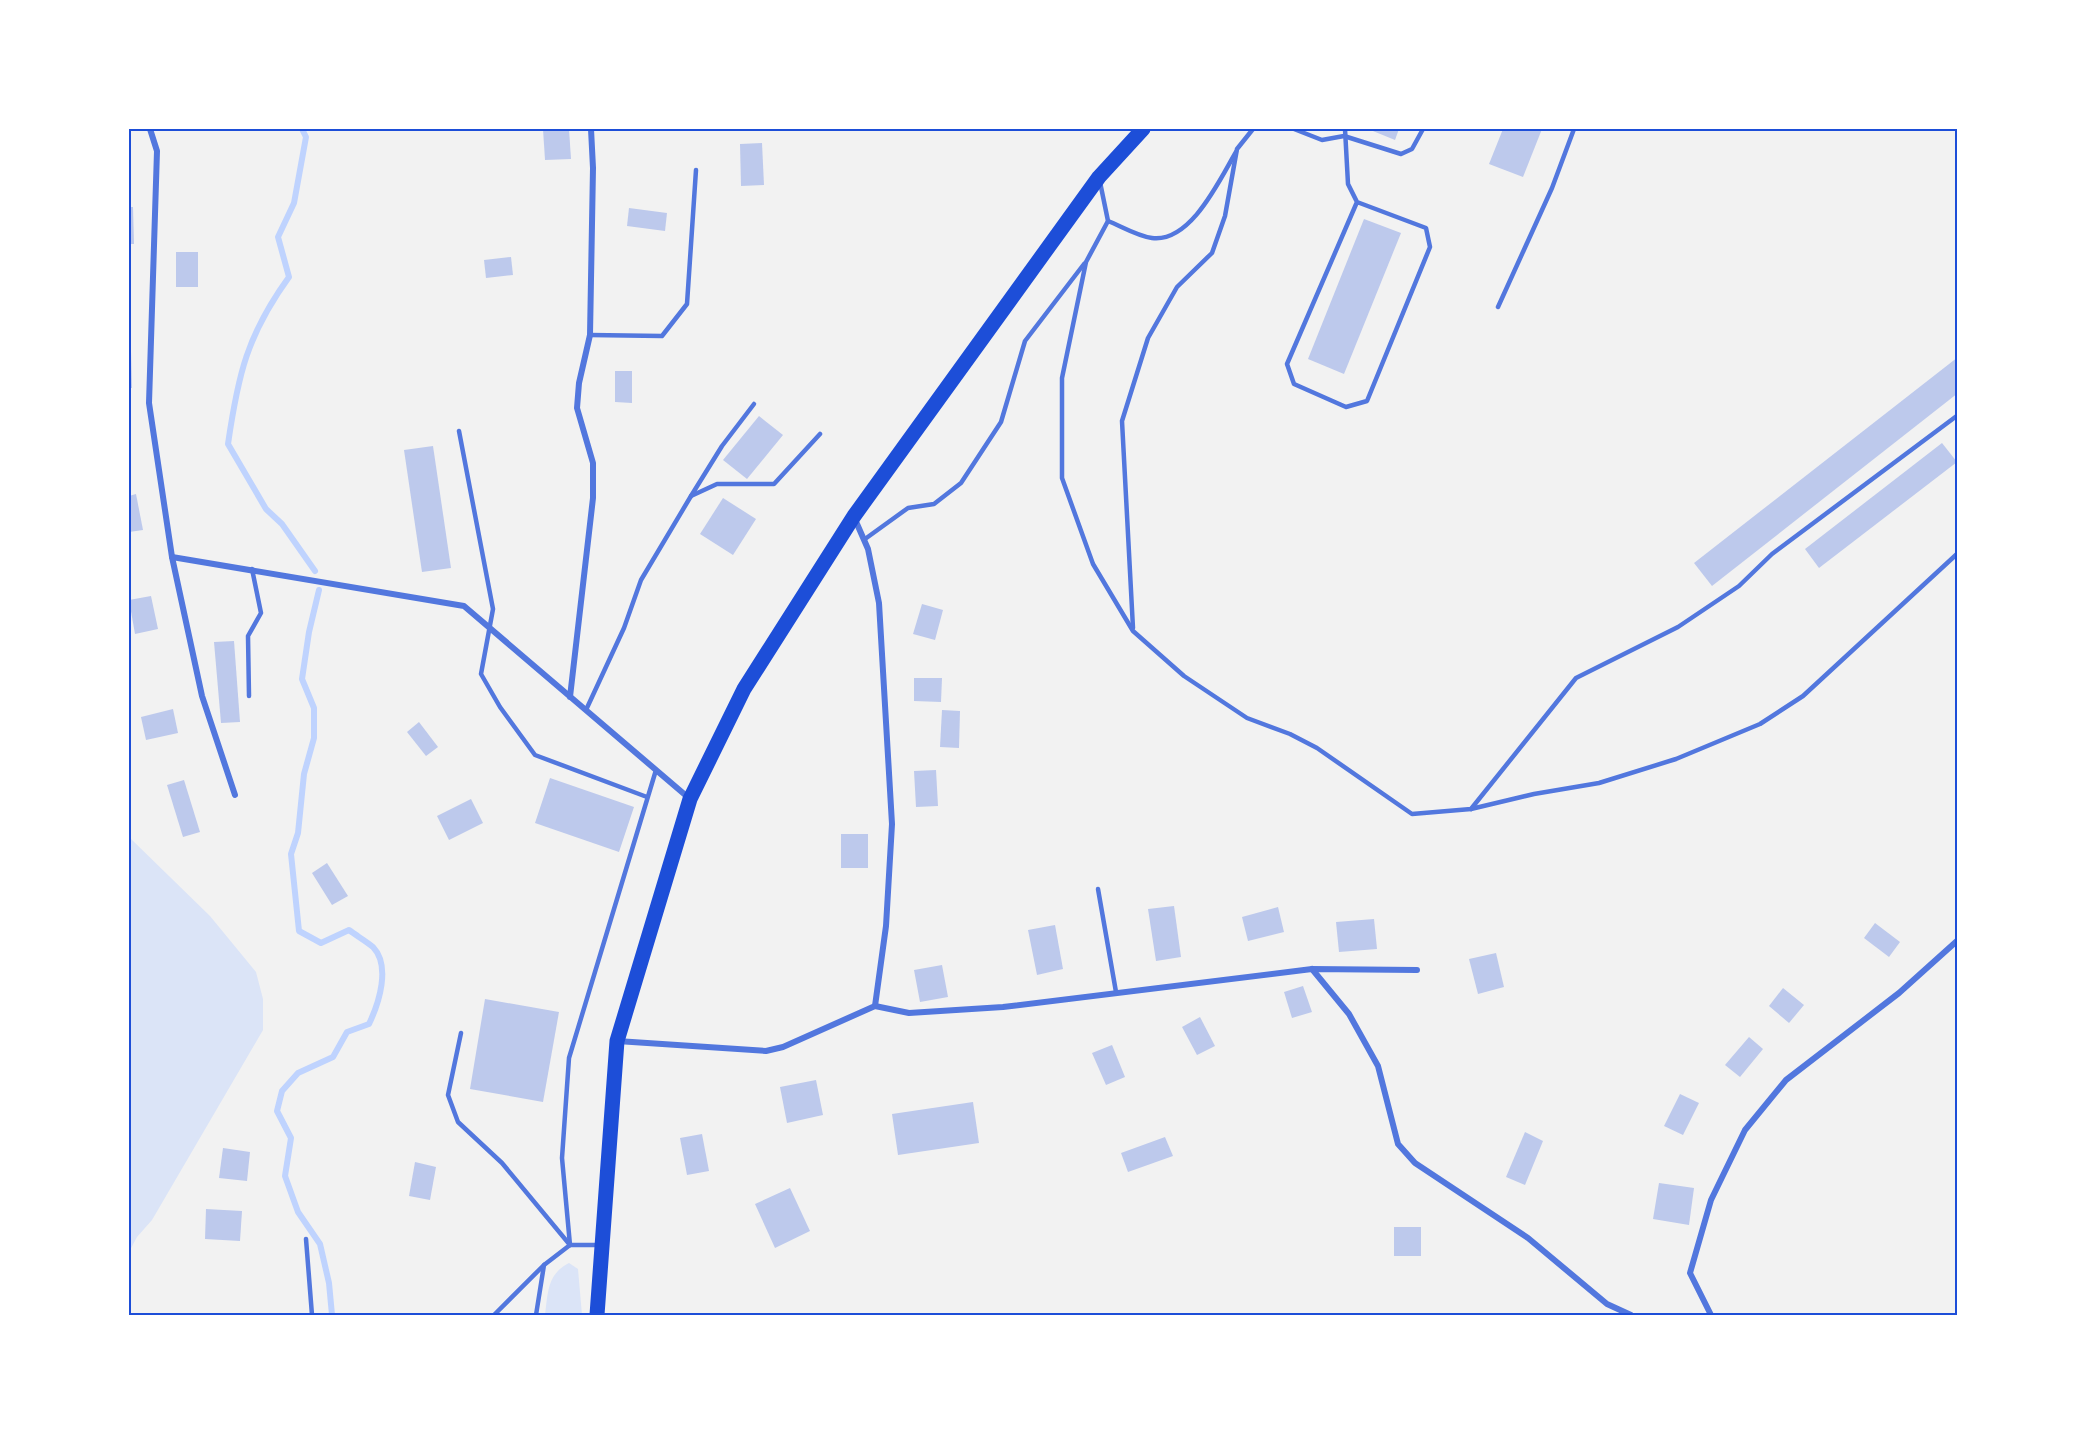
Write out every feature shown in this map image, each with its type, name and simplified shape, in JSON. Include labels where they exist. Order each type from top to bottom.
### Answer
[{"type":"main road","points":[[597,1315],[617,1041],[690,799],[744,689],[854,516],[1099,177],[1143,129]]},
{"type":"street","points":[[150,129],[157,151],[149,403],[172,556],[202,696],[235,795]]},
{"type":"street","points":[[570,697],[593,498],[593,463],[577,408],[579,383],[590,335],[593,168],[591,129]]},
{"type":"street","points":[[854,516],[865,538],[879,603],[892,824],[886,926],[876,1006]]},
{"type":"street","points":[[172,556],[464,606],[690,799]]},
{"type":"street","points":[[1711,1315],[1690,1273],[1711,1200],[1745,1130],[1786,1080],[1899,993],[1958,940]]},
{"type":"street","points":[[617,1041],[766,1051],[783,1047],[876,1006],[909,1013],[1003,1007],[1312,969],[1417,970]]},
{"type":"street","points":[[1312,969],[1348,1014],[1378,1066],[1398,1144],[1415,1163],[1528,1238],[1607,1304],[1631,1315]]},
{"type":"lane","points":[[1108,221],[1152,238],[1175,234],[1204,206],[1237,149],[1252,129]]},
{"type":"lane","points":[[1294,129],[1322,140],[1344,135],[1401,154],[1412,149],[1423,129]]},
{"type":"lane","points":[[1345,129],[1348,184],[1356,202],[1426,228],[1430,247],[1367,400],[1346,407],[1294,384],[1287,364],[1356,202]]},
{"type":"lane","points":[[1498,307],[1552,188],[1574,129]]},
{"type":"lane","points":[[1133,631],[1122,421],[1148,338],[1176,287],[1212,253],[1225,216],[1237,149]]},
{"type":"lane","points":[[590,335],[662,336],[687,304],[696,170]]},
{"type":"lane","points":[[865,538],[908,508],[934,504],[961,483],[1001,422],[1025,341],[1086,262],[1108,221],[1099,177]]},
{"type":"lane","points":[[1086,262],[1062,378],[1062,478],[1093,564],[1133,631],[1184,676],[1247,718],[1290,734],[1317,748],[1412,814],[1471,809],[1534,794],[1599,783],[1676,759],[1760,724],[1803,696],[1958,553]]},
{"type":"lane","points":[[586,710],[624,628],[641,580],[722,446],[754,404]]},
{"type":"lane","points":[[1471,809],[1576,678],[1678,627],[1739,586],[1772,554],[1958,415]]},
{"type":"lane","points":[[459,431],[493,609],[481,674],[500,707],[536,755],[647,798]]},
{"type":"lane","points":[[691,496],[717,484],[774,484],[820,434]]},
{"type":"lane","points":[[249,696],[248,636],[261,613],[252,569]]},
{"type":"lane","points":[[570,1245],[562,1158],[569,1058],[656,770]]},
{"type":"lane","points":[[1098,889],[1116,992]]},
{"type":"lane","points":[[461,1033],[448,1095],[458,1122],[502,1163],[570,1245]]},
{"type":"lane","points":[[306,1239],[312,1315]]},
{"type":"lane","points":[[494,1315],[544,1265],[570,1245],[602,1245]]},
{"type":"lane","points":[[536,1315],[544,1265]]},
{"type":"shaded area","points":[[129,837],[210,916],[256,972],[263,999],[263,1030],[152,1220],[137,1237],[129,1252]]},
{"type":"shaded area","points":[[569,1263],[578,1269],[582,1315],[545,1315],[548,1292],[553,1278],[562,1267]]},
{"type":"building","points":[[543,129],[569,129],[571,159],[545,160]]},
{"type":"building","points":[[1368,129],[1399,129],[1395,140]]},
{"type":"building","points":[[1503,129],[1542,129],[1523,177],[1489,164]]},
{"type":"building","points":[[762,143],[764,185],[741,186],[740,144]]},
{"type":"building","points":[[129,207],[133,207],[134,244],[129,244]]},
{"type":"building","points":[[629,208],[667,213],[665,231],[627,226]]},
{"type":"building","points":[[1364,219],[1401,233],[1344,374],[1308,359]]},
{"type":"building","points":[[176,252],[198,252],[198,287],[176,287]]},
{"type":"building","points":[[511,257],[513,275],[486,278],[484,260]]},
{"type":"building","points":[[129,351],[131,351],[132,388],[129,388]]},
{"type":"building","points":[[1958,357],[1958,393],[1712,586],[1694,563]]},
{"type":"building","points":[[615,371],[632,371],[632,403],[615,402]]},
{"type":"building","points":[[759,416],[783,435],[747,479],[723,460]]},
{"type":"building","points":[[1942,443],[1957,462],[1819,568],[1805,549]]},
{"type":"building","points":[[433,446],[451,568],[422,572],[404,450]]},
{"type":"building","points":[[136,494],[143,530],[129,532],[129,496]]},
{"type":"building","points":[[723,498],[756,519],[733,555],[700,534]]},
{"type":"building","points":[[151,596],[158,629],[135,634],[129,600]]},
{"type":"building","points":[[922,604],[943,610],[935,640],[913,634]]},
{"type":"building","points":[[234,641],[240,722],[221,723],[214,642]]},
{"type":"building","points":[[914,678],[942,678],[941,702],[914,701]]},
{"type":"building","points":[[173,709],[178,733],[146,740],[141,717]]},
{"type":"building","points":[[942,710],[960,711],[959,748],[940,747]]},
{"type":"building","points":[[419,722],[438,747],[426,756],[407,732]]},
{"type":"building","points":[[936,770],[938,806],[916,807],[914,771]]},
{"type":"building","points":[[550,778],[634,807],[619,852],[535,823]]},
{"type":"building","points":[[184,780],[200,832],[183,837],[167,785]]},
{"type":"building","points":[[471,799],[483,823],[449,840],[437,816]]},
{"type":"building","points":[[841,834],[868,834],[868,868],[841,868]]},
{"type":"building","points":[[327,863],[348,896],[332,905],[312,873]]},
{"type":"building","points":[[1174,906],[1181,957],[1156,961],[1148,909]]},
{"type":"building","points":[[1278,907],[1284,932],[1248,941],[1242,917]]},
{"type":"building","points":[[1374,919],[1377,949],[1339,952],[1336,922]]},
{"type":"building","points":[[1875,923],[1900,942],[1889,957],[1864,938]]},
{"type":"building","points":[[1055,925],[1063,969],[1037,975],[1028,930]]},
{"type":"building","points":[[1496,953],[1504,987],[1478,994],[1469,959]]},
{"type":"building","points":[[942,965],[948,997],[920,1002],[914,970]]},
{"type":"building","points":[[1303,986],[1312,1012],[1292,1018],[1284,992]]},
{"type":"building","points":[[1783,988],[1804,1005],[1789,1023],[1769,1006]]},
{"type":"building","points":[[485,999],[559,1012],[543,1102],[470,1089]]},
{"type":"building","points":[[1200,1017],[1215,1046],[1197,1055],[1182,1027]]},
{"type":"building","points":[[1749,1037],[1763,1049],[1740,1077],[1725,1065]]},
{"type":"building","points":[[1112,1045],[1125,1077],[1106,1085],[1092,1053]]},
{"type":"building","points":[[816,1080],[823,1115],[787,1123],[780,1087]]},
{"type":"building","points":[[1680,1094],[1699,1103],[1683,1135],[1664,1126]]},
{"type":"building","points":[[973,1102],[979,1143],[898,1155],[892,1114]]},
{"type":"building","points":[[1525,1132],[1543,1141],[1525,1185],[1506,1177]]},
{"type":"building","points":[[702,1134],[709,1171],[687,1175],[680,1138]]},
{"type":"building","points":[[1165,1137],[1173,1156],[1128,1172],[1121,1153]]},
{"type":"building","points":[[223,1148],[250,1152],[247,1181],[219,1178]]},
{"type":"building","points":[[415,1162],[436,1167],[430,1200],[409,1196]]},
{"type":"building","points":[[1659,1183],[1694,1188],[1689,1225],[1653,1219]]},
{"type":"building","points":[[790,1188],[810,1231],[775,1248],[755,1204]]},
{"type":"building","points":[[206,1209],[242,1211],[240,1241],[205,1239]]},
{"type":"building","points":[[1394,1227],[1421,1227],[1421,1256],[1394,1256]]},
{"type":"waterway","points":[[302,129],[306,137],[294,203],[278,237],[289,277],[263,318],[246,356],[228,444],[266,509],[282,524],[315,571]]},
{"type":"waterway","points":[[319,590],[309,632],[302,679],[314,708],[314,738],[304,774],[298,833],[291,854],[299,931],[321,943],[349,930],[373,947],[378,955],[382,974],[382,985],[369,1024],[347,1032],[333,1057],[298,1073],[282,1091],[277,1111],[291,1138],[285,1176],[298,1212],[320,1244],[329,1283],[332,1315]]}]
